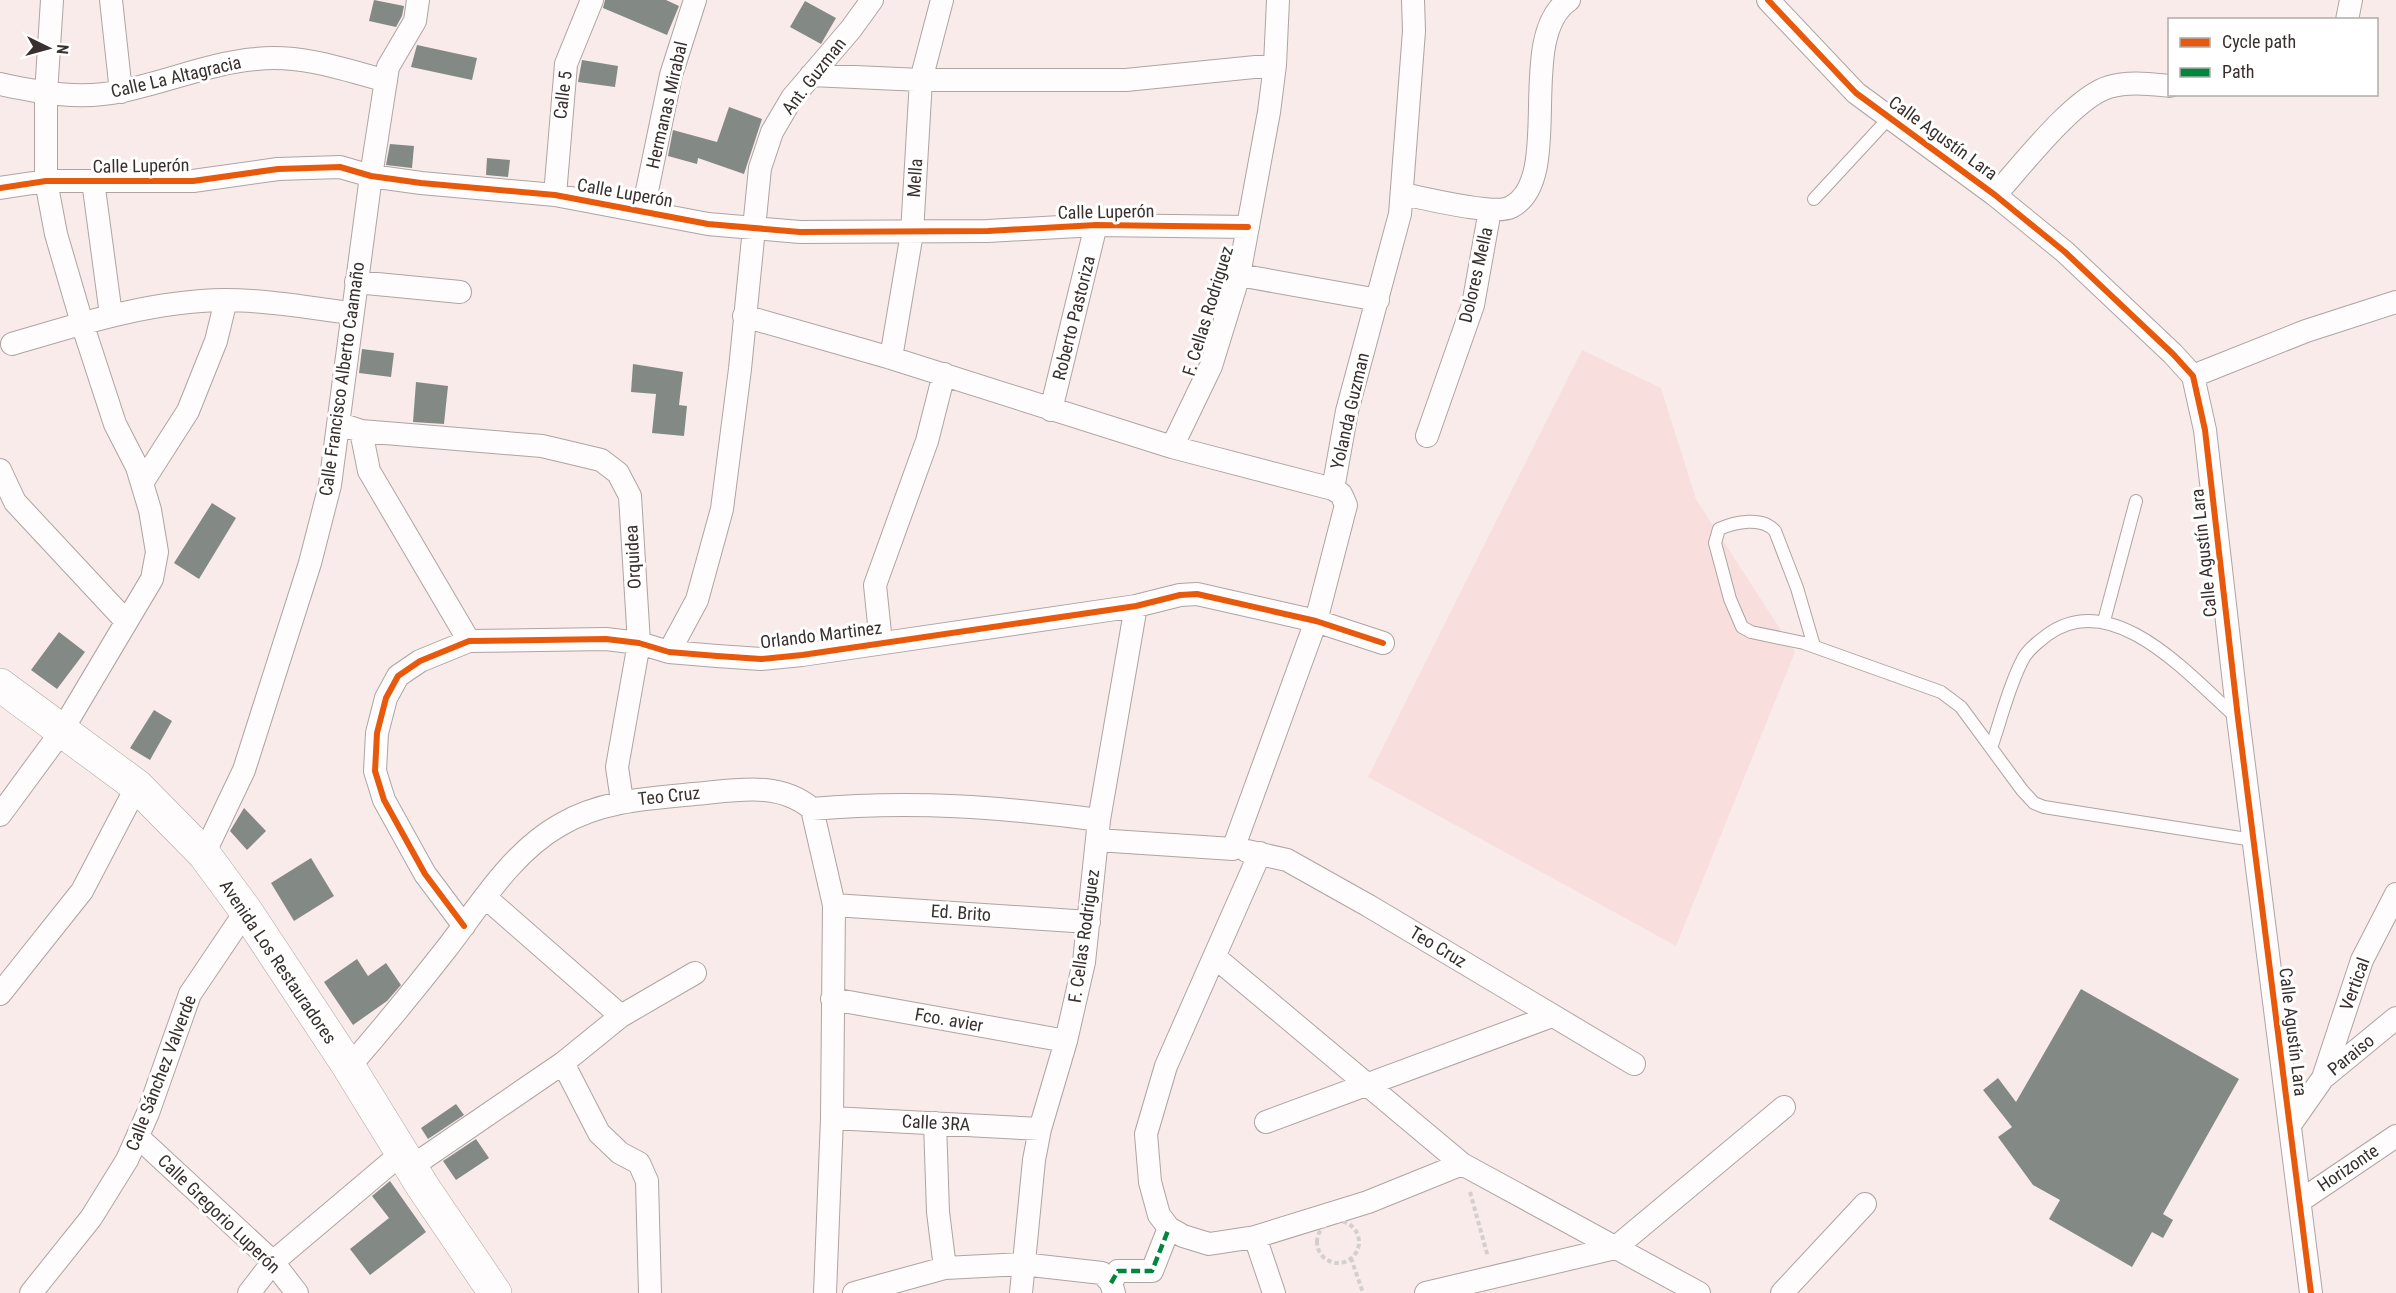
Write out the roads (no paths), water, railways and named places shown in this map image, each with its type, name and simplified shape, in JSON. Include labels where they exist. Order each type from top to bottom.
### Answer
[{"type":"street","points":[[0,815],[61,732],[125,620],[152,579],[157,552],[150,510],[137,467],[115,424],[56,234],[46,181],[46,94],[52,0]]},
{"type":"street","points":[[111,0],[121,92]]},
{"type":"street","name":"Calle Francisco Alberto Caamaño","points":[[204,854],[244,770],[310,562],[330,485],[350,427],[352,313],[388,67],[415,21],[418,0]]},
{"type":"street","name":"Calle 5","points":[[555,195],[566,64],[592,0]]},
{"type":"street","name":"Hermanas Mirabal","points":[[643,210],[671,75],[695,0]]},
{"type":"street","name":"Ant. Guzman","points":[[669,651],[697,600],[722,509],[760,168],[772,132],[792,98],[851,29],[872,0]]},
{"type":"street","name":"Mella","points":[[891,357],[912,233],[921,80],[942,0]]},
{"type":"street","name":"F. Cellas Rodriguez","points":[[1172,447],[1211,366],[1239,275],[1275,65],[1278,0]]},
{"type":"street","name":"Yolanda Guzman","points":[[1233,849],[1317,621],[1346,506],[1341,494],[1333,489],[1347,411],[1378,300],[1403,194],[1413,0]]},
{"type":"street","name":"Dolores Mella","points":[[1426,436],[1473,305],[1490,210],[1510,208],[1528,192],[1537,156],[1544,41],[1551,21],[1569,0]]},
{"type":"street","name":"Calle Agustín Lara","points":[[1768,0],[1856,93],[1995,195],[2065,252],[2173,354],[2193,376],[2205,430],[2238,718],[2311,1293]]},
{"type":"street","points":[[2347,18],[2350,0]]},
{"type":"street","name":"Calle La Altagracia","points":[[0,84],[46,94],[81,96],[121,92],[227,63],[257,58],[317,62],[386,81]]},
{"type":"street","points":[[811,75],[921,80],[1126,80],[1275,65]]},
{"type":"street","points":[[1995,195],[2062,122],[2088,99],[2108,87],[2135,83],[2168,86]]},
{"type":"street","name":"Calle Luperón","points":[[0,188],[46,181],[193,181],[309,167],[340,167],[371,176],[421,183],[555,195],[708,224],[800,232],[912,233],[1096,225],[1248,227]]},
{"type":"street","points":[[93,181],[111,315]]},
{"type":"street","points":[[1403,194],[1490,210]]},
{"type":"street","name":"Roberto Pastoriza","points":[[1051,410],[1096,225]]},
{"type":"street","points":[[1239,275],[1378,300]]},
{"type":"street","points":[[356,282],[460,292]]},
{"type":"street","points":[[12,344],[82,322],[155,306],[226,300],[352,313]]},
{"type":"street","points":[[142,483],[188,411],[216,341],[226,300]]},
{"type":"street","points":[[2193,376],[2306,331],[2396,302]]},
{"type":"street","points":[[744,316],[891,357],[1172,447],[1333,489]]},
{"type":"street","points":[[881,643],[875,585],[927,441],[944,374]]},
{"type":"street","points":[[350,427],[369,471],[469,641]]},
{"type":"street","name":"Orquidea","points":[[350,427],[542,446],[601,460],[618,473],[630,496],[639,643],[617,767],[622,801]]},
{"type":"street","points":[[0,470],[15,502],[125,620]]},
{"type":"street","name":"Orlando Martinez","points":[[464,926],[425,874],[384,800],[375,771],[377,733],[386,698],[398,676],[420,661],[469,641],[606,639],[639,643],[669,651],[761,659],[1136,606],[1180,595],[1197,594],[1317,621],[1383,643]]},
{"type":"street","name":"F. Cellas Rodriguez","points":[[1021,1293],[1022,1264],[1040,1129],[1066,1041],[1084,962],[1098,830],[1136,606]]},
{"type":"street","name":"Avenida Los Restauradores","points":[[0,685],[137,786],[204,854],[246,911],[349,1067],[406,1160],[495,1293]]},
{"type":"street","points":[[0,994],[82,891],[137,786]]},
{"type":"street","name":"Teo Cruz","points":[[349,1067],[485,897],[532,844],[561,824],[622,801],[711,792],[783,791],[798,797],[812,809]]},
{"type":"street","points":[[825,1293],[832,1118],[834,904],[812,809],[930,804],[1001,807],[1098,830],[1207,848],[1233,849]]},
{"type":"street","name":"Teo Cruz","points":[[1233,849],[1287,860],[1369,906],[1634,1064]]},
{"type":"street","points":[[1260,853],[1216,958],[1166,1066],[1146,1134],[1150,1182],[1160,1215],[1169,1228],[1183,1236],[1209,1244],[1255,1237],[1368,1202],[1462,1164]]},
{"type":"street","name":"Vertical","points":[[2323,1078],[2362,960],[2396,894]]},
{"type":"street","points":[[485,897],[621,1016]]},
{"type":"street","name":"Ed. Brito","points":[[834,904],[1089,922]]},
{"type":"street","name":"Calle Sánchez Valverde","points":[[31,1293],[91,1218],[138,1137],[190,994],[246,911]]},
{"type":"street","points":[[1216,958],[1462,1164],[1616,1248],[1689,1291]]},
{"type":"street","points":[[249,1293],[273,1262],[406,1160],[563,1063],[621,1016],[696,973]]},
{"type":"street","name":"Fco. avier","points":[[832,999],[1066,1041]]},
{"type":"street","points":[[1266,1122],[1366,1083],[1552,1016]]},
{"type":"street","name":"Paraiso","points":[[2290,1125],[2323,1078],[2396,1018]]},
{"type":"street","points":[[563,1063],[599,1133],[620,1153],[639,1163],[647,1180],[650,1293]]},
{"type":"street","points":[[1426,1293],[1497,1285],[1616,1248],[1784,1107]]},
{"type":"street","name":"Calle 3RA","points":[[832,1118],[1040,1129]]},
{"type":"street","points":[[935,1123],[937,1203],[945,1268]]},
{"type":"street","name":"Horizonte","points":[[2300,1201],[2396,1136]]},
{"type":"street","name":"Calle Gregorio Luperón","points":[[138,1137],[273,1262],[297,1293]]},
{"type":"street","points":[[1782,1293],[1865,1204]]},
{"type":"street","points":[[1112,1288],[1118,1271],[1152,1270],[1169,1228]]},
{"type":"street","points":[[1255,1237],[1274,1293]]},
{"type":"street","points":[[854,1293],[945,1268],[1022,1264],[1102,1273],[1112,1288]]},
{"type":"lane","points":[[1815,199],[1889,118]]},
{"type":"lane","points":[[2104,621],[2136,501]]},
{"type":"lane","points":[[1814,646],[1797,588],[1771,526],[1755,522],[1719,529],[1715,543],[1730,599],[1742,627],[1751,632],[1814,646],[1941,692],[1961,707],[2034,803],[2044,807],[2253,840]]},
{"type":"lane","points":[[1991,748],[2022,660],[2036,643],[2058,627],[2090,620],[2104,621],[2129,630],[2162,652],[2238,718]]}]
